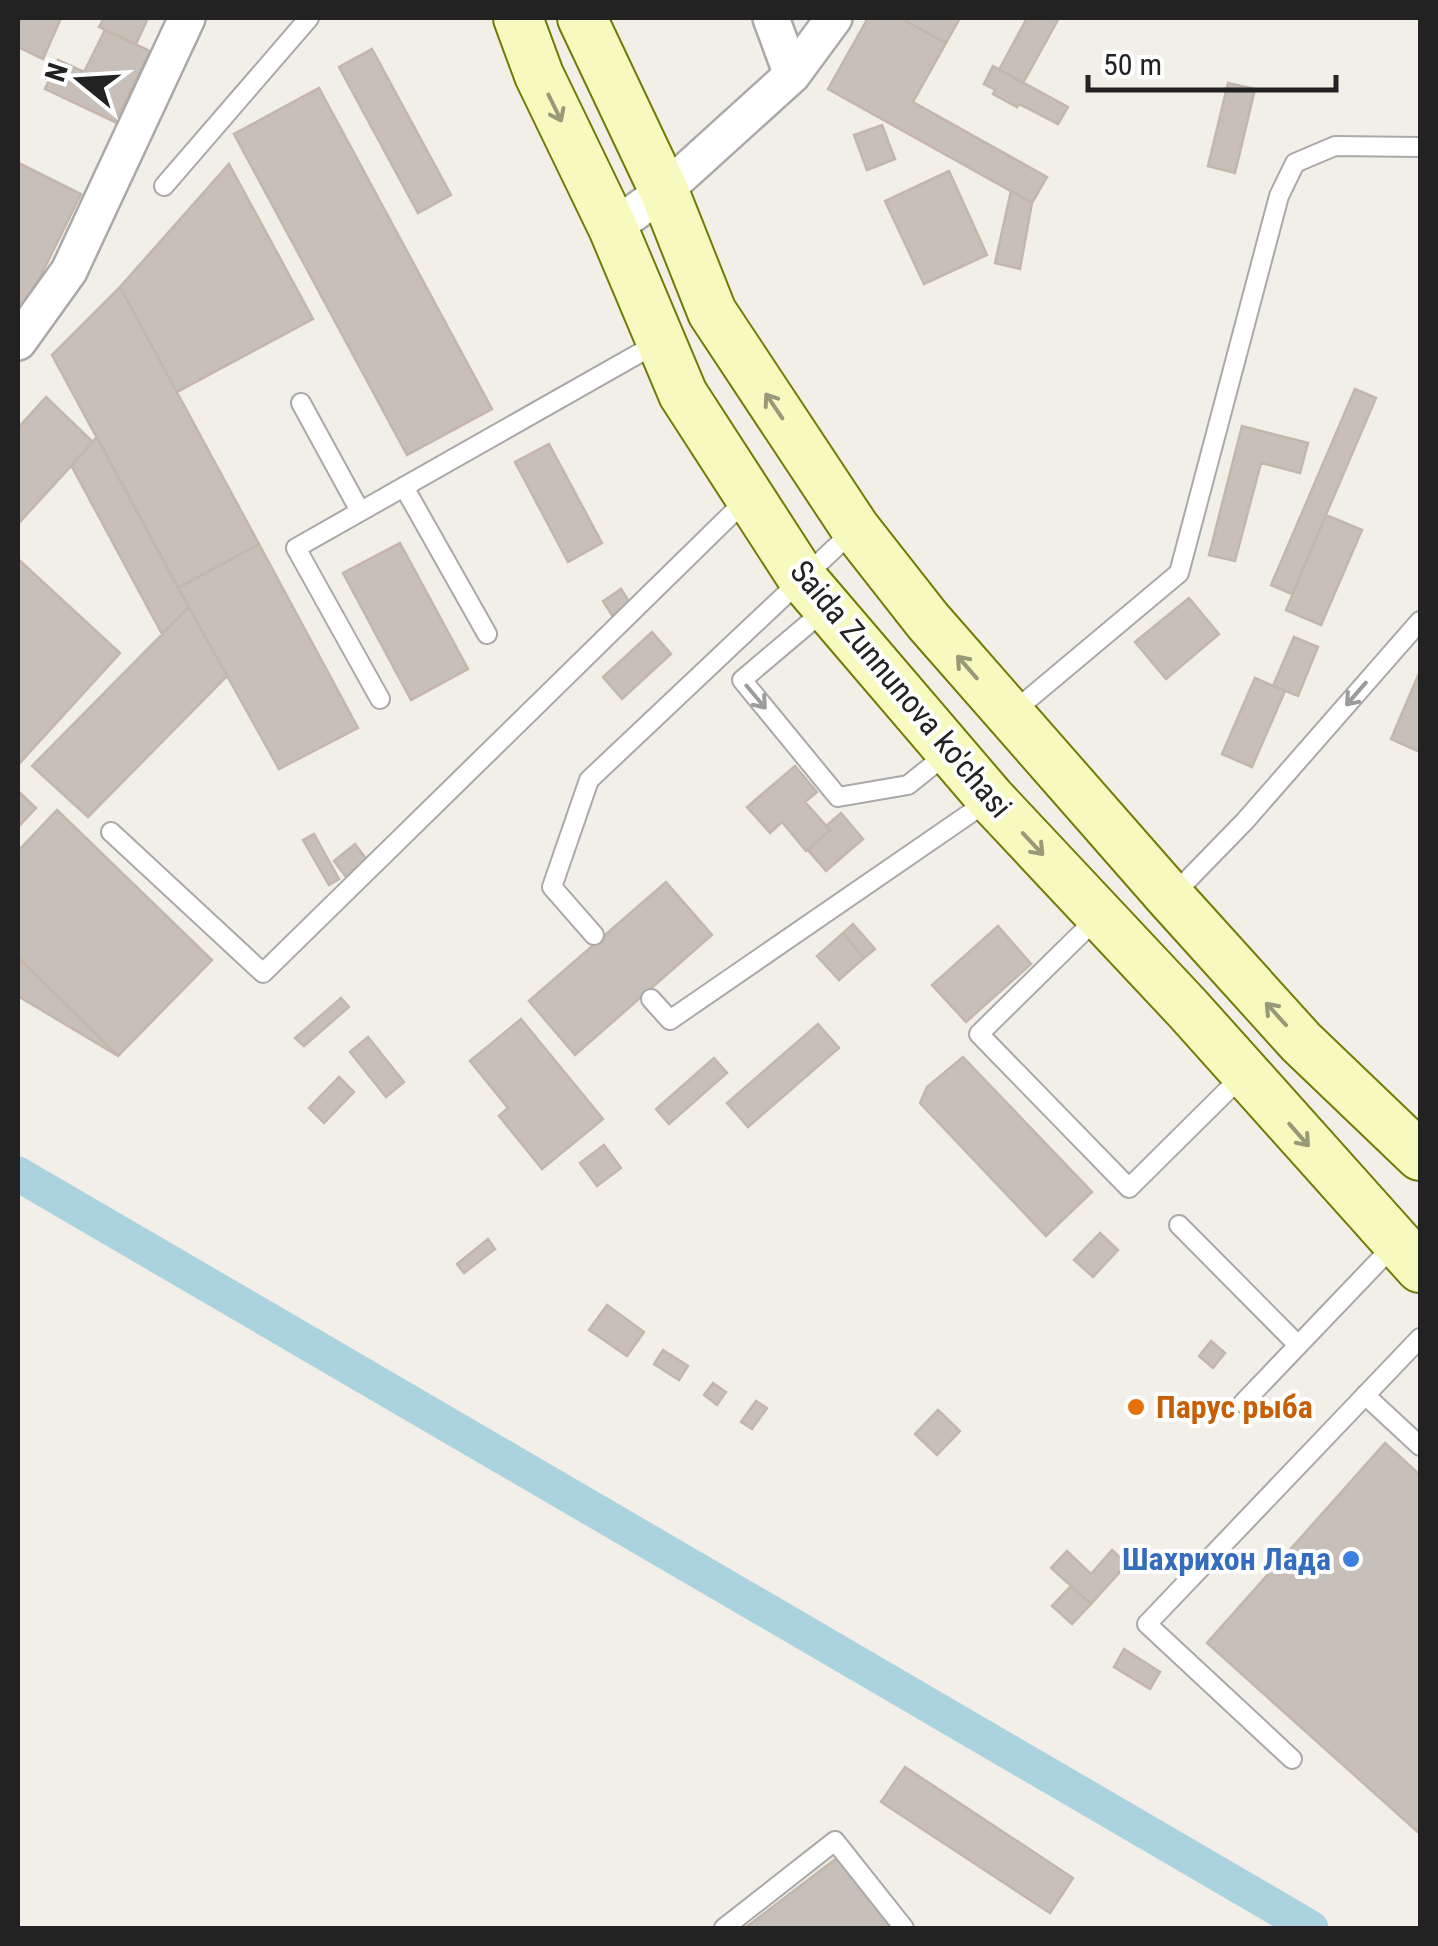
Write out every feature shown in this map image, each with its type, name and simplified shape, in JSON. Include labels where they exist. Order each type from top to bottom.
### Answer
[{"type":"main road","name":"Saida Zunnunova ko'chasi","points":[[518,18],[539,75],[613,228],[683,394],[814,593],[991,799],[1409,1255]]},
{"type":"main road","name":"Saida Zunnunova ko'chasi","points":[[582,18],[664,191],[712,312],[855,528],[928,622],[1170,897],[1301,1042],[1420,1156]]},
{"type":"main road","points":[[683,394],[740,355]]},
{"type":"street","points":[[18,342],[69,271],[186,18]]},
{"type":"street","points":[[771,18],[792,74]]},
{"type":"street","points":[[613,228],[664,191],[792,74],[834,18]]},
{"type":"lane","points":[[164,186],[309,18]]},
{"type":"lane","points":[[1009,716],[1179,573],[1278,196],[1295,163],[1335,146],[1420,147]]},
{"type":"lane","points":[[380,700],[296,548],[661,341]]},
{"type":"lane","points":[[301,403],[360,511]]},
{"type":"lane","points":[[404,487],[487,634]]},
{"type":"lane","points":[[111,832],[263,973],[749,496]]},
{"type":"lane","points":[[855,528],[814,593],[742,680],[838,797],[908,786],[950,751]]},
{"type":"lane","points":[[594,935],[552,887],[588,780],[814,593]]},
{"type":"lane","points":[[1170,897],[1245,821],[1420,621]]},
{"type":"lane","points":[[650,999],[670,1020],[991,799]]},
{"type":"lane","points":[[1100,915],[979,1034],[1129,1188],[1245,1074]]},
{"type":"lane","points":[[1179,1225],[1298,1346]]},
{"type":"lane","points":[[1243,1403],[1298,1346],[1409,1255]]},
{"type":"lane","points":[[1292,1759],[1147,1624],[1420,1338]]},
{"type":"lane","points":[[1365,1395],[1420,1446]]},
{"type":"lane","points":[[724,1928],[836,1840],[904,1928]]},
{"type":"building","points":[[21,18],[61,18],[43,59],[18,47]]},
{"type":"building","points":[[104,18],[148,18],[136,44],[99,27]]},
{"type":"building","points":[[868,18],[900,18],[946,43],[913,102],[1047,177],[1032,203],[828,89]]},
{"type":"building","points":[[900,18],[960,18],[946,43]]},
{"type":"building","points":[[1027,18],[1059,18],[1023,83],[999,70]]},
{"type":"building","points":[[105,30],[150,51],[115,122],[45,89],[58,60],[84,72]]},
{"type":"building","points":[[372,49],[451,195],[418,213],[339,67]]},
{"type":"building","points":[[993,66],[1068,107],[1058,124],[993,94],[995,90],[984,84]]},
{"type":"building","points":[[1228,83],[1255,89],[1235,173],[1208,166]]},
{"type":"building","points":[[319,88],[492,409],[407,455],[234,134]]},
{"type":"building","points":[[882,125],[895,159],[867,170],[854,135]]},
{"type":"building","points":[[19,163],[81,194],[18,322],[18,166]]},
{"type":"building","points":[[229,164],[313,319],[177,392],[120,287]]},
{"type":"building","points":[[949,171],[987,255],[924,284],[885,201]]},
{"type":"building","points":[[1011,191],[1032,203],[1020,269],[995,263]]},
{"type":"building","points":[[120,287],[259,544],[178,588],[52,355]]},
{"type":"building","points":[[1355,389],[1376,398],[1292,594],[1271,585]]},
{"type":"building","points":[[46,397],[93,442],[18,524],[18,428]]},
{"type":"building","points":[[1242,426],[1308,443],[1300,473],[1261,463],[1235,561],[1209,555]]},
{"type":"building","points":[[97,437],[189,607],[162,634],[71,465]]},
{"type":"building","points":[[549,444],[602,543],[568,562],[515,462]]},
{"type":"building","points":[[1326,515],[1362,530],[1321,625],[1286,610]]},
{"type":"building","points":[[400,543],[468,669],[411,700],[343,573]]},
{"type":"building","points":[[259,544],[358,728],[279,769],[178,588]]},
{"type":"building","points":[[18,559],[120,653],[18,765]]},
{"type":"building","points":[[621,589],[633,608],[615,620],[603,601]]},
{"type":"building","points":[[1189,598],[1219,634],[1166,679],[1135,642]]},
{"type":"building","points":[[189,607],[227,676],[88,817],[32,766]]},
{"type":"building","points":[[652,632],[671,654],[622,699],[603,677]]},
{"type":"building","points":[[1294,637],[1318,647],[1298,696],[1273,686]]},
{"type":"building","points":[[1420,671],[1420,752],[1391,739]]},
{"type":"building","points":[[1255,678],[1285,691],[1252,767],[1222,754]]},
{"type":"building","points":[[795,766],[817,792],[805,802],[830,830],[806,851],[782,822],[770,833],[747,807]]},
{"type":"building","points":[[18,791],[36,808],[18,827]]},
{"type":"building","points":[[57,810],[212,960],[118,1056],[18,957],[18,851]]},
{"type":"building","points":[[841,813],[863,839],[826,871],[808,850],[830,830],[826,826]]},
{"type":"building","points":[[314,834],[339,879],[329,885],[303,840]]},
{"type":"building","points":[[355,844],[367,860],[346,877],[334,861]]},
{"type":"building","points":[[666,882],[712,935],[575,1055],[529,1001]]},
{"type":"building","points":[[853,924],[875,949],[864,958],[843,933]]},
{"type":"building","points":[[998,926],[1031,964],[966,1022],[932,985]]},
{"type":"building","points":[[843,933],[864,958],[839,980],[817,956]]},
{"type":"building","points":[[18,957],[118,1056],[18,996]]},
{"type":"building","points":[[341,998],[349,1007],[304,1046],[295,1038]]},
{"type":"building","points":[[521,1019],[603,1119],[542,1169],[499,1116],[508,1108],[470,1061]]},
{"type":"building","points":[[818,1024],[839,1048],[748,1127],[727,1103]]},
{"type":"building","points":[[368,1037],[404,1082],[386,1097],[350,1052]]},
{"type":"building","points":[[963,1057],[1092,1192],[1046,1236],[920,1103],[927,1087]]},
{"type":"building","points":[[714,1058],[727,1073],[669,1124],[656,1109]]},
{"type":"building","points":[[339,1077],[354,1092],[324,1123],[309,1108]]},
{"type":"building","points":[[604,1145],[621,1168],[597,1186],[580,1163]]},
{"type":"building","points":[[1100,1233],[1118,1250],[1093,1277],[1074,1260]]},
{"type":"building","points":[[488,1239],[495,1249],[464,1273],[457,1264]]},
{"type":"building","points":[[607,1305],[644,1332],[627,1356],[589,1330]]},
{"type":"building","points":[[1211,1341],[1225,1353],[1213,1368],[1199,1356]]},
{"type":"building","points":[[663,1350],[688,1366],[679,1380],[654,1364]]},
{"type":"building","points":[[713,1383],[726,1392],[717,1405],[704,1395]]},
{"type":"building","points":[[756,1401],[767,1408],[752,1429],[741,1422]]},
{"type":"building","points":[[938,1410],[960,1431],[937,1455],[915,1434]]},
{"type":"building","name":"Шахрихон Лада","points":[[1385,1443],[1420,1475],[1420,1834],[1207,1643]]},
{"type":"building","points":[[1112,1550],[1127,1564],[1091,1604],[1051,1568],[1067,1551],[1091,1574]]},
{"type":"building","points":[[1071,1586],[1091,1604],[1072,1624],[1052,1606]]},
{"type":"building","points":[[1124,1649],[1160,1672],[1150,1689],[1114,1667]]},
{"type":"building","points":[[905,1767],[1073,1878],[1050,1913],[881,1802]]},
{"type":"building","points":[[838,1857],[892,1928],[745,1928]]},
{"type":"waterway","points":[[18,1174],[1311,1928]]},
{"type":"place","name":"Парус рыба","points":[[1136,1407]]},
{"type":"place","name":"Шахрихон Лада","points":[[1351,1559]]}]
